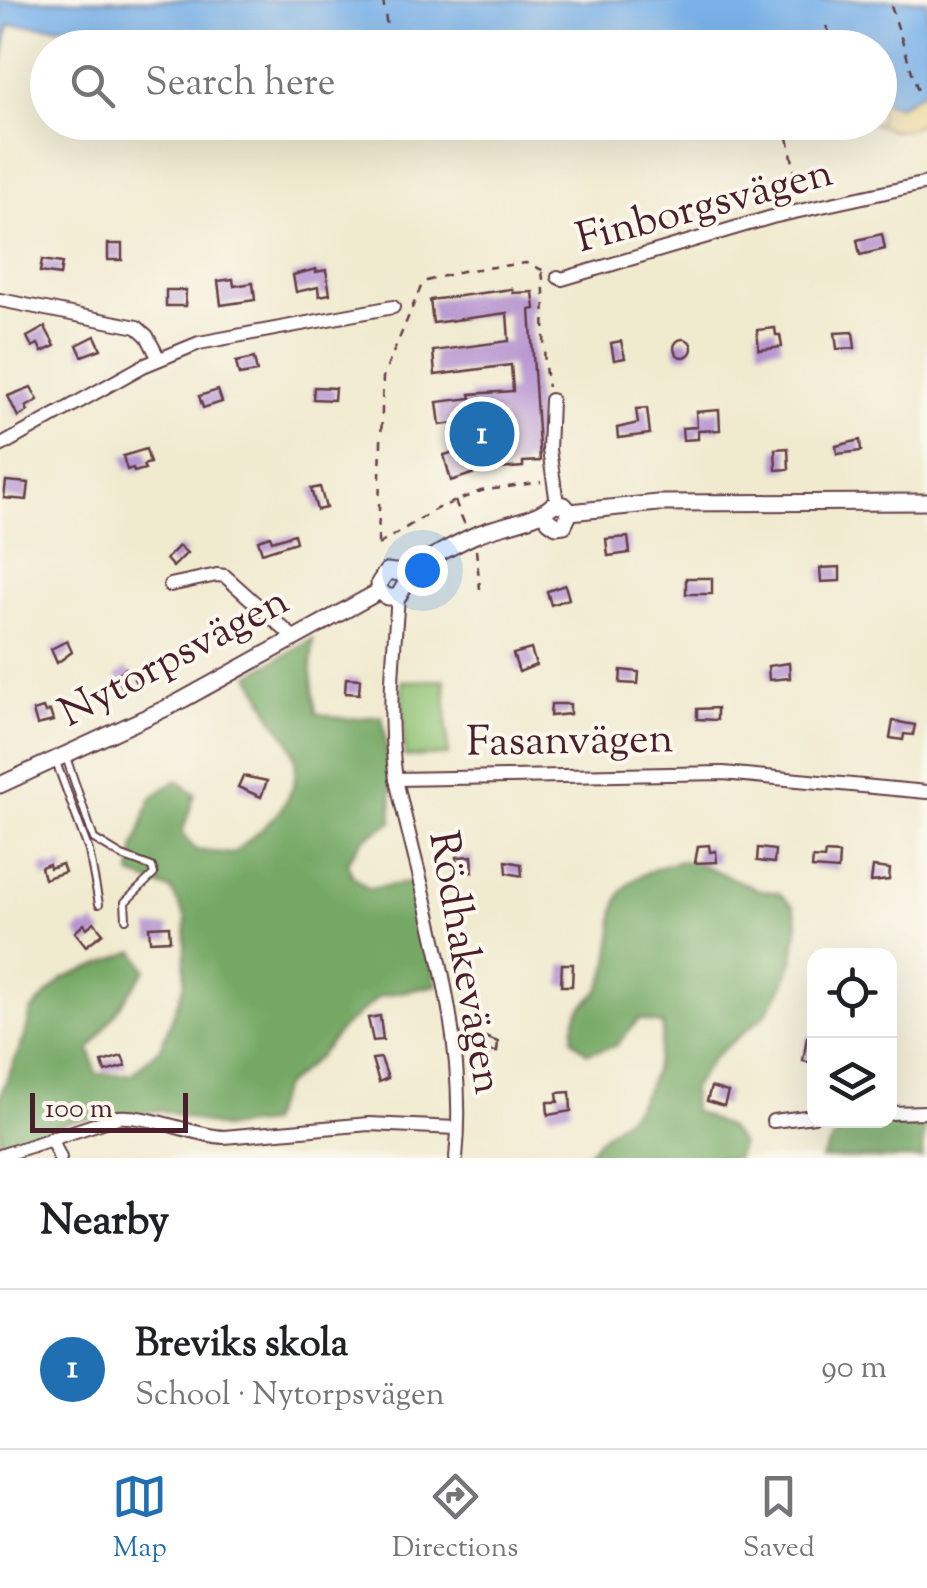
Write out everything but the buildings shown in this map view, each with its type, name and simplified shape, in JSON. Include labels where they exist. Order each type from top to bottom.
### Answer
[{"type":"street","name":"Finborgsvägen","points":[[558,277],[606,268],[802,210],[927,183]]},
{"type":"street","points":[[0,300],[137,327],[147,336],[159,359]]},
{"type":"street","points":[[0,446],[159,359],[219,336],[356,316],[393,306]]},
{"type":"street","points":[[551,400],[550,450],[556,512]]},
{"type":"street","points":[[380,590],[388,597],[470,537],[500,525],[556,512],[658,504],[927,502]]},
{"type":"street","name":"Nytorpsvägen","points":[[0,785],[174,704],[380,590],[382,574],[391,570],[402,585]]},
{"type":"street","points":[[170,586],[225,576],[293,638]]},
{"type":"street","points":[[396,779],[390,733],[390,683],[402,585]]},
{"type":"street","name":"Fasanvägen","points":[[396,779],[723,773],[927,792]]},
{"type":"street","name":"Rödhakevägen","points":[[396,779],[438,956],[456,1070],[456,1158]]},
{"type":"street","points":[[897,1113],[927,1112]]},
{"type":"street","points":[[0,1156],[118,1117],[136,1116],[205,1136],[224,1137],[369,1124],[458,1128]]},
{"type":"street","points":[[773,1122],[807,1117]]},
{"type":"street","points":[[51,1138],[60,1158]]},
{"type":"lane","points":[[60,758],[89,851],[99,904]]},
{"type":"lane","points":[[60,758],[94,839],[122,856],[152,867],[154,874],[150,880],[125,902],[126,919]]},
{"type":"path","points":[[383,0],[387,30]]},
{"type":"path","points":[[892,6],[919,94]]},
{"type":"path","points":[[826,26],[828,30]]},
{"type":"path","points":[[788,140],[802,210]]},
{"type":"path","points":[[378,545],[383,377],[423,282],[462,271],[526,263],[558,277]]},
{"type":"path","points":[[542,270],[546,311],[541,334],[551,400]]},
{"type":"green space","points":[[313,639],[311,672],[316,713],[346,719],[382,716],[391,778],[392,822],[363,839],[347,862],[352,875],[368,889],[412,882],[437,985],[380,996],[283,1087],[268,1123],[222,1128],[161,1110],[70,1121],[0,1148],[0,1096],[31,1011],[64,978],[135,951],[146,969],[90,1049],[96,1074],[132,1074],[161,1047],[184,985],[186,918],[171,890],[131,875],[134,850],[151,798],[177,780],[195,794],[182,833],[196,850],[232,854],[271,820],[290,794],[296,763],[289,741],[250,675]]},
{"type":"green space","points":[[445,680],[448,755],[405,757],[402,681]]},
{"type":"green space","points":[[682,861],[705,866],[756,889],[779,893],[794,907],[798,924],[793,961],[766,1014],[714,1057],[692,1088],[693,1111],[729,1128],[741,1144],[736,1158],[584,1158],[643,1096],[657,1060],[663,1025],[639,1019],[616,1046],[587,1053],[572,1039],[576,1016],[601,986],[621,893],[632,881],[652,870]]},
{"type":"green space","points":[[926,1117],[922,1158],[821,1158],[844,1128],[897,1128],[897,1119]]},
{"type":"sand","points":[[927,89],[927,118],[921,123],[897,129],[898,106]]},
{"type":"water","points":[[0,0],[927,0],[927,89],[898,106],[897,30],[102,30],[9,25],[0,71]]},
{"type":"place","name":"Breviks skola","points":[[482,434]]}]
